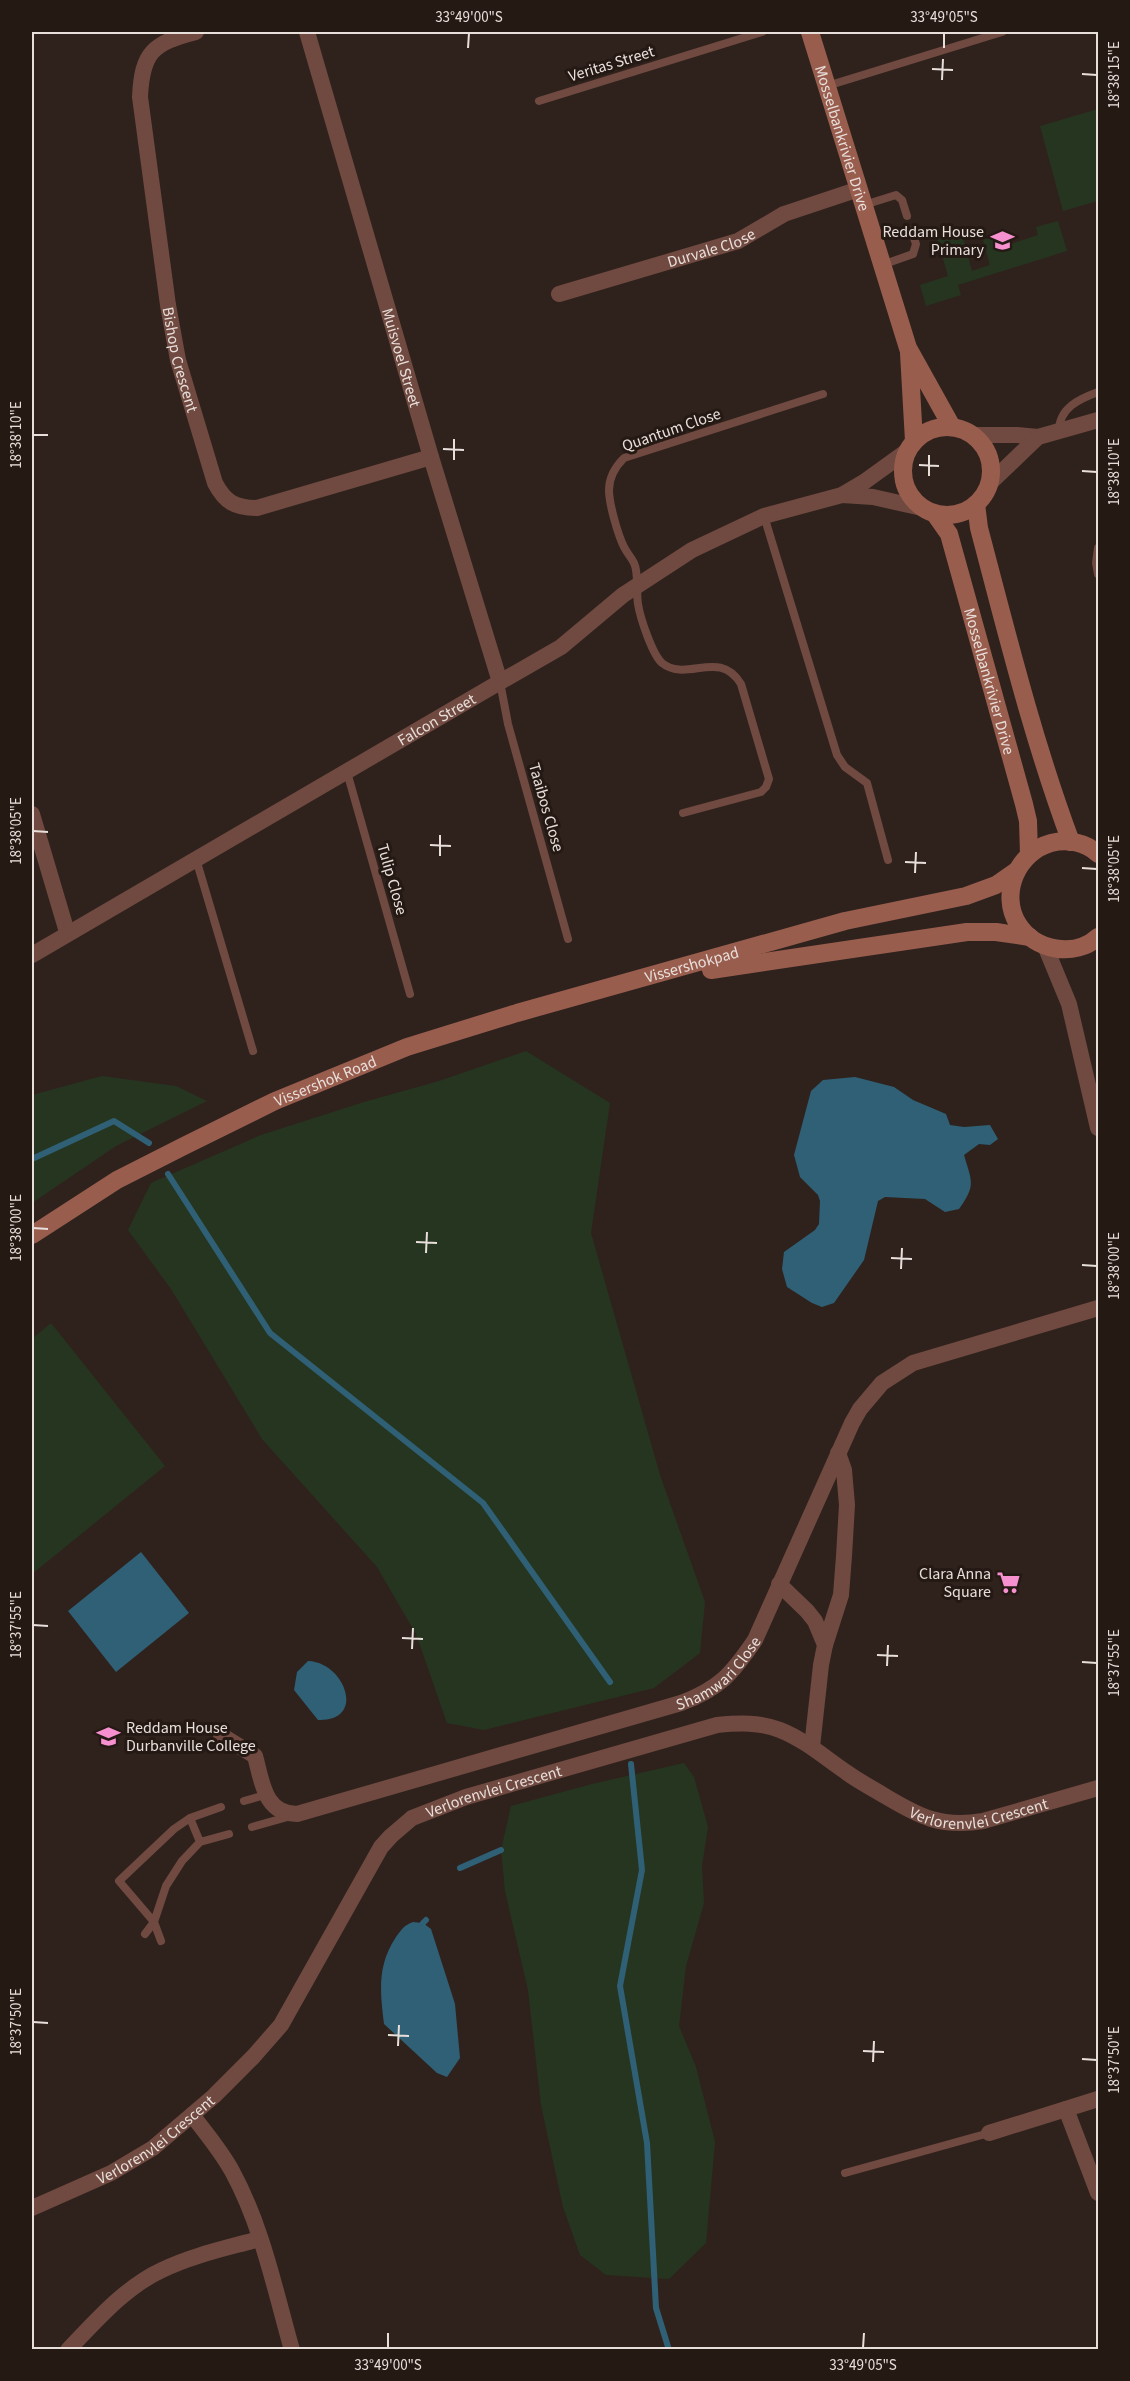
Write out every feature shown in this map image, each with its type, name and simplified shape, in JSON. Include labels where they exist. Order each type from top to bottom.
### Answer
[{"type":"main road","name":"Mosselbankrivier Drive","points":[[810,32],[908,348],[952,427]]},
{"type":"main road","name":"Mosselbankrivier Drive","points":[[908,348],[911,446]]},
{"type":"main road","points":[[952,427],[973,435],[983,446],[989,458],[991,470],[990,483],[976,504],[964,512],[949,516],[928,511],[912,499],[905,487],[902,473],[911,446],[924,433],[935,428],[952,427]]},
{"type":"main road","name":"Mosselbankrivier Drive","points":[[976,504],[979,528],[1043,764],[1071,842]]},
{"type":"main road","name":"Mosselbankrivier Drive","points":[[928,511],[949,534],[1024,804],[1028,821],[1029,854]]},
{"type":"main road","points":[[1038,942],[1018,924],[1011,907],[1011,888],[1016,871],[1029,854],[1042,846],[1059,841],[1097,850]]},
{"type":"main road","name":"Vissershokpad","points":[[641,980],[845,921],[966,896],[996,885],[1016,871]]},
{"type":"main road","name":"Vissershokpad","points":[[641,980],[967,932],[996,932],[1062,950],[1080,948],[1098,937]]},
{"type":"main road","name":"Vissershok Road","points":[[32,1235],[117,1180],[275,1101],[416,1044],[517,1013],[641,980]]},
{"type":"street","name":"Bishop Crescent","points":[[196,32],[164,42],[149,55],[141,73],[140,97],[176,349],[215,483],[221,495],[231,504],[242,508],[256,508],[430,457]]},
{"type":"street","name":"Muisvoel Street","points":[[307,32],[430,457],[500,682]]},
{"type":"street","name":"Durvale Close","points":[[559,294],[738,241],[783,214],[861,197]]},
{"type":"street","points":[[973,435],[1038,437],[1098,420]]},
{"type":"street","points":[[990,483],[1038,437]]},
{"type":"street","name":"Falcon Street","points":[[32,955],[67,932],[561,647],[636,585],[692,550],[764,516],[842,495],[864,482],[911,446]]},
{"type":"street","name":"Falcon Street","points":[[842,495],[873,497],[928,511]]},
{"type":"street","points":[[32,814],[67,932]]},
{"type":"street","points":[[1038,942],[1069,1004],[1098,1128]]},
{"type":"street","name":"Shamwari Close","points":[[297,1814],[702,1695],[725,1680],[755,1641],[852,1423],[865,1402],[882,1383],[930,1356],[1098,1308]]},
{"type":"street","points":[[812,1747],[821,1665],[841,1595],[847,1504],[844,1470],[838,1453]]},
{"type":"street","points":[[780,1584],[815,1621],[825,1645]]},
{"type":"street","name":"Verlorenvlei Crescent","points":[[32,2208],[111,2173],[153,2148],[254,2057],[281,2025],[381,1847],[412,1818],[466,1797],[717,1725],[733,1723],[764,1725],[796,1737],[847,1773],[913,1812],[945,1823],[968,1824],[983,1821],[1098,1788]]},
{"type":"street","points":[[221,1735],[255,1756],[269,1802],[281,1812],[297,1814]]},
{"type":"street","points":[[989,2133],[1098,2099]]},
{"type":"street","points":[[1066,2109],[1098,2193]]},
{"type":"street","points":[[192,2115],[232,2172],[247,2204],[290,2349]]},
{"type":"street","points":[[68,2349],[130,2290],[161,2270],[203,2254],[259,2239]]},
{"type":"lane","name":"Veritas Street","points":[[538,101],[762,32]]},
{"type":"lane","points":[[827,86],[1002,32]]},
{"type":"lane","points":[[861,197],[896,195],[902,200],[907,216]]},
{"type":"lane","points":[[882,265],[913,254],[916,244],[911,230]]},
{"type":"lane","points":[[1059,431],[1059,423],[1065,411],[1077,402],[1098,392]]},
{"type":"lane","name":"Quantum Close","points":[[636,585],[635,564],[622,544],[608,491],[611,476],[618,464],[624,458],[823,394]]},
{"type":"lane","points":[[764,516],[837,755],[845,767],[867,783],[888,860]]},
{"type":"lane","points":[[1098,548],[1096,563],[1098,574]]},
{"type":"lane","points":[[636,585],[638,606],[654,652],[662,663],[684,669],[718,667],[735,674],[741,684],[769,779],[766,787],[760,792],[683,813]]},
{"type":"lane","name":"Taaibos Close","points":[[500,682],[508,724],[568,939]]},
{"type":"lane","name":"Tulip Close","points":[[347,772],[410,994]]},
{"type":"lane","points":[[196,859],[253,1051]]},
{"type":"lane","points":[[244,1801],[265,1795]]},
{"type":"lane","points":[[161,1941],[154,1922],[119,1881],[152,1849],[190,1818],[221,1807]]},
{"type":"lane","points":[[252,1827],[297,1814]]},
{"type":"lane","points":[[190,1818],[200,1842]]},
{"type":"lane","points":[[145,1934],[154,1922],[172,1873],[200,1842],[229,1834]]},
{"type":"lane","points":[[845,2173],[989,2133]]},
{"type":"green space","points":[[1098,109],[1098,201],[1063,211],[1040,126]]},
{"type":"green space","points":[[1058,221],[1067,251],[958,285],[961,295],[926,306],[920,285],[948,276],[936,235],[960,227],[972,271],[990,265],[983,240],[1007,233],[1011,244],[1038,235],[1036,227]]},
{"type":"green space","points":[[526,1051],[610,1103],[591,1233],[660,1475],[705,1602],[700,1653],[654,1688],[484,1730],[447,1723],[416,1634],[377,1567],[262,1439],[171,1289],[128,1230],[151,1183],[261,1135],[439,1081]]},
{"type":"green space","points":[[102,1076],[176,1086],[207,1101],[116,1146],[32,1203],[32,1095]]},
{"type":"green space","points":[[51,1323],[165,1466],[32,1574],[32,1339]]},
{"type":"green space","points":[[684,1763],[694,1777],[708,1827],[702,1866],[704,1903],[686,1966],[679,2026],[696,2067],[715,2142],[706,2243],[669,2279],[606,2275],[580,2255],[563,2207],[541,2105],[528,1990],[505,1891],[501,1850],[511,1806],[592,1784]]},
{"type":"water","points":[[855,1077],[894,1087],[913,1100],[946,1114],[950,1125],[964,1127],[990,1125],[998,1139],[990,1145],[979,1144],[964,1155],[971,1183],[968,1194],[959,1209],[945,1212],[925,1199],[885,1197],[878,1201],[864,1260],[834,1303],[822,1307],[787,1287],[782,1269],[784,1252],[815,1230],[819,1224],[818,1195],[800,1177],[794,1155],[811,1091],[823,1080]]},
{"type":"water","points":[[141,1552],[189,1613],[116,1672],[68,1611]]},
{"type":"water","points":[[308,1661],[321,1664],[332,1671],[345,1692],[346,1702],[342,1712],[333,1718],[318,1720],[294,1690],[297,1672]]},
{"type":"water","points":[[413,1922],[423,1923],[431,1929],[455,2004],[460,2058],[447,2077],[437,2073],[384,2024],[381,1979],[386,1958],[400,1932]]},
{"type":"waterway","points":[[32,1159],[114,1121],[149,1143]]},
{"type":"waterway","points":[[168,1174],[270,1333],[483,1503],[610,1682]]},
{"type":"waterway","points":[[631,1764],[642,1870],[620,1986],[647,2143],[656,2308],[669,2350]]},
{"type":"waterway","points":[[460,1868],[501,1850]]},
{"type":"waterway","points":[[423,1923],[426,1920]]},
{"type":"place","name":"Reddam House Primary","points":[[1002,240]]},
{"type":"place","name":"Clara Anna Square","points":[[1009,1582]]},
{"type":"place","name":"Reddam House Durbanville College","points":[[108,1736]]}]
